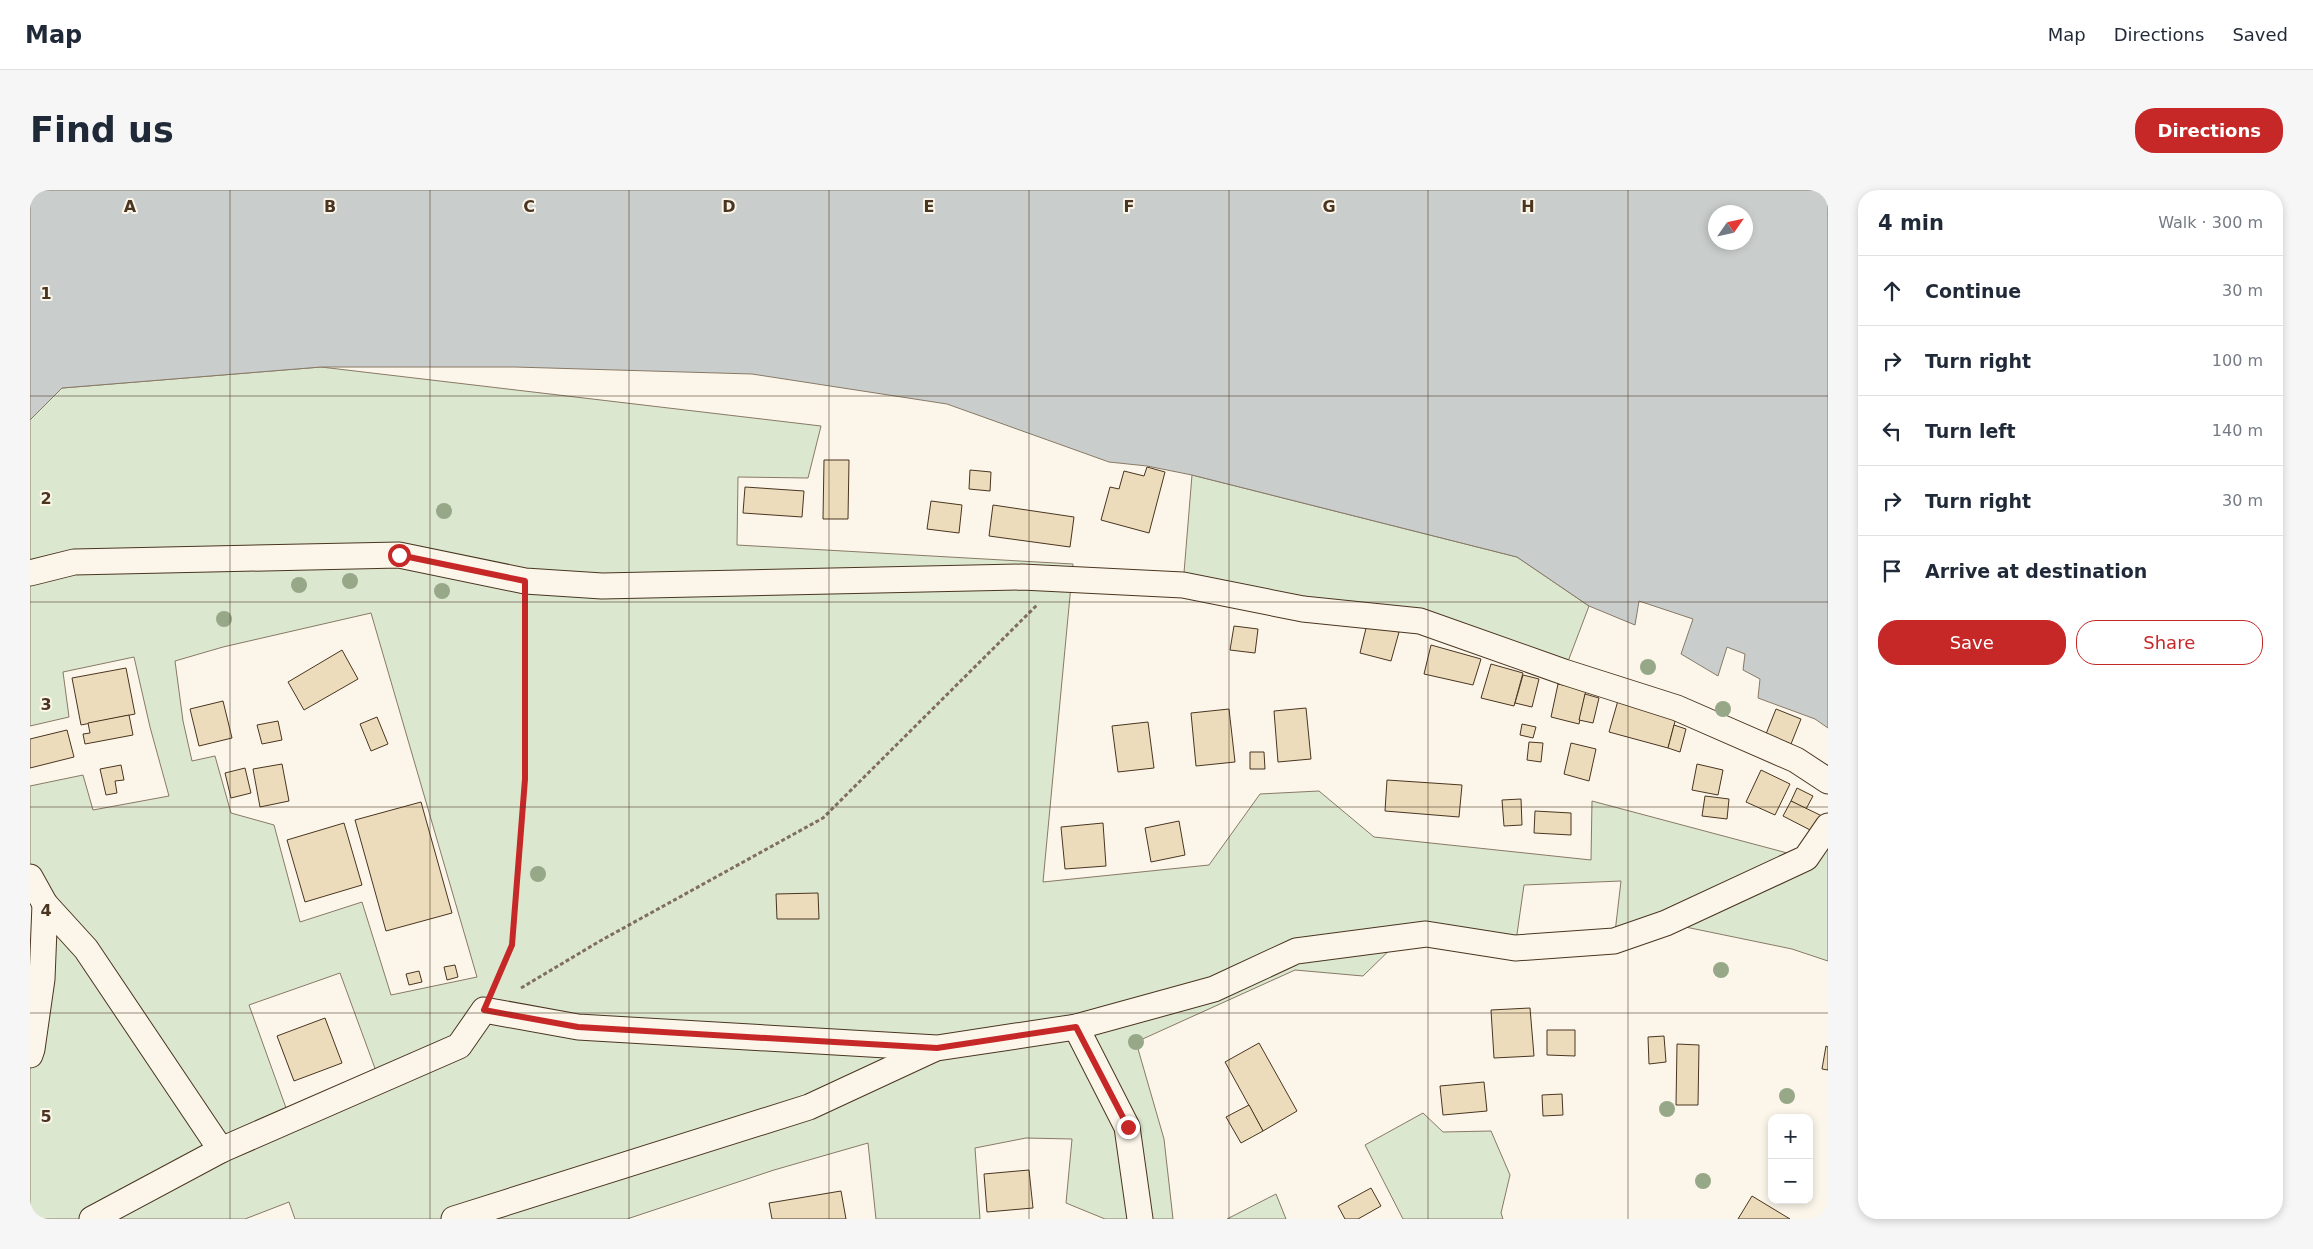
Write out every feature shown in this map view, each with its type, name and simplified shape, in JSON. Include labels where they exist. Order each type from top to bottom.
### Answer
[{"type":"street","points":[[30,573],[74,562],[399,555],[525,581],[602,586],[1022,577],[1183,585],[1303,609],[1420,621],[1564,672],[1676,708],[1796,760],[1828,781]]},
{"type":"street","points":[[92,1219],[221,1150],[459,1046],[484,1010],[578,1027],[937,1048],[1076,1027],[1214,989],[1296,951],[1426,934],[1515,948],[1614,941],[1666,923],[1806,858],[1828,826]]},
{"type":"street","points":[[30,877],[45,904],[86,949],[221,1150]]},
{"type":"street","points":[[30,1055],[42,978],[45,904]]},
{"type":"street","points":[[1076,1027],[1128,1127],[1140,1219]]},
{"type":"street","points":[[454,1219],[809,1107],[937,1048]]},
{"type":"path","points":[[484,1010],[600,941],[823,818],[1024,620],[1060,578]]},
{"type":"path","points":[[484,1010],[512,945],[525,779],[525,581]]},
{"type":"green space","points":[[321,367],[821,426],[808,478],[738,477],[737,545],[1073,564],[1043,882],[1209,865],[1260,794],[1319,791],[1374,837],[1591,860],[1592,801],[1806,858],[1828,826],[1828,961],[1792,949],[1666,923],[1614,941],[1621,881],[1524,885],[1515,948],[1403,937],[1363,976],[1295,970],[1136,1042],[1164,1139],[1173,1219],[1105,1219],[1066,1203],[1072,1139],[1026,1138],[975,1148],[980,1219],[876,1219],[868,1143],[774,1170],[627,1219],[295,1219],[289,1202],[245,1219],[30,1219],[30,1055],[42,979],[30,877],[30,786],[83,775],[93,810],[169,796],[150,727],[134,657],[63,672],[69,717],[30,726],[30,420],[62,388]],"holes":[[[371,613],[477,977],[391,995],[362,902],[300,922],[274,825],[231,813],[215,756],[192,761],[183,721],[175,661],[223,647]],[[340,973],[380,1082],[290,1119],[249,1005]]]},
{"type":"green space","points":[[1192,475],[1517,557],[1589,606],[1564,672],[1420,621],[1183,585]]},
{"type":"green space","points":[[1423,1113],[1443,1132],[1491,1131],[1510,1175],[1501,1213],[1503,1219],[1403,1219],[1365,1145]]},
{"type":"green space","points":[[1276,1194],[1286,1219],[1227,1219]]},
{"type":"shaded area","points":[[30,190],[1828,190],[1828,728],[1815,719],[1758,698],[1760,679],[1743,670],[1745,654],[1727,647],[1718,676],[1681,654],[1693,619],[1639,601],[1635,625],[1589,606],[1517,557],[1192,475],[1147,466],[1109,462],[947,404],[752,374],[515,367],[321,367],[62,388],[30,420]]},
{"type":"building","points":[[824,460],[849,460],[848,519],[823,519]]},
{"type":"building","points":[[1147,467],[1165,472],[1149,533],[1101,520],[1110,487],[1119,489],[1124,471],[1144,476]]},
{"type":"building","points":[[970,470],[991,472],[990,491],[969,489]]},
{"type":"building","points":[[745,487],[804,491],[802,517],[743,513]]},
{"type":"building","points":[[931,501],[962,505],[959,533],[927,529]]},
{"type":"building","points":[[993,505],[1074,517],[1070,547],[989,536]]},
{"type":"building","points":[[1367,624],[1399,632],[1391,661],[1360,653]]},
{"type":"building","points":[[1234,626],[1258,629],[1255,653],[1230,650]]},
{"type":"building","points":[[1431,645],[1481,659],[1473,685],[1424,674]]},
{"type":"building","points":[[342,650],[358,679],[304,710],[288,682]]},
{"type":"building","points":[[1491,664],[1523,673],[1514,706],[1481,698]]},
{"type":"building","points":[[126,668],[135,714],[81,725],[72,678]]},
{"type":"building","points":[[1523,675],[1539,679],[1532,707],[1515,703]]},
{"type":"building","points":[[1558,684],[1586,690],[1579,724],[1551,717]]},
{"type":"building","points":[[1585,694],[1599,698],[1593,723],[1579,720]]},
{"type":"building","points":[[1619,697],[1677,714],[1668,748],[1609,732]]},
{"type":"building","points":[[223,701],[232,738],[199,746],[190,709]]},
{"type":"building","points":[[1306,708],[1311,759],[1278,762],[1274,711]]},
{"type":"building","points":[[1229,709],[1235,762],[1196,766],[1191,713]]},
{"type":"building","points":[[1776,709],[1801,719],[1791,744],[1766,734]]},
{"type":"building","points":[[129,715],[133,735],[85,744],[83,734],[90,733],[88,723]]},
{"type":"building","points":[[377,717],[388,744],[371,751],[360,724]]},
{"type":"building","points":[[278,721],[282,740],[262,744],[257,725]]},
{"type":"building","points":[[1148,722],[1154,768],[1118,772],[1112,726]]},
{"type":"building","points":[[1522,724],[1536,727],[1533,738],[1520,735]]},
{"type":"building","points":[[1674,725],[1686,729],[1680,752],[1668,748]]},
{"type":"building","points":[[67,730],[74,757],[30,768],[30,739]]},
{"type":"building","points":[[1529,742],[1543,743],[1541,762],[1527,760]]},
{"type":"building","points":[[1571,743],[1596,749],[1589,781],[1564,774]]},
{"type":"building","points":[[1250,752],[1264,752],[1265,769],[1250,769]]},
{"type":"building","points":[[282,764],[289,801],[260,807],[253,769]]},
{"type":"building","points":[[1697,764],[1723,770],[1718,795],[1692,790]]},
{"type":"building","points":[[121,765],[124,780],[115,781],[117,793],[106,795],[100,769]]},
{"type":"building","points":[[245,768],[251,793],[231,798],[225,773]]},
{"type":"building","points":[[1761,770],[1790,784],[1775,815],[1746,802]]},
{"type":"building","points":[[1387,780],[1462,785],[1459,817],[1385,811]]},
{"type":"building","points":[[1797,788],[1813,796],[1806,809],[1791,801]]},
{"type":"building","points":[[1705,796],[1729,799],[1727,819],[1702,816]]},
{"type":"building","points":[[1521,799],[1522,825],[1504,826],[1502,800]]},
{"type":"building","points":[[1791,801],[1822,816],[1814,832],[1783,816]]},
{"type":"building","points":[[421,802],[452,913],[386,931],[355,820]]},
{"type":"building","points":[[1535,811],[1571,813],[1571,835],[1534,833]]},
{"type":"building","points":[[1179,821],[1185,855],[1151,862],[1145,828]]},
{"type":"building","points":[[344,823],[362,885],[305,902],[287,840]]},
{"type":"building","points":[[1103,823],[1106,866],[1065,869],[1061,827]]},
{"type":"building","points":[[818,893],[819,919],[777,919],[776,894]]},
{"type":"building","points":[[455,965],[458,977],[447,980],[444,967]]},
{"type":"building","points":[[419,971],[422,982],[409,985],[406,974]]},
{"type":"building","points":[[1530,1008],[1534,1056],[1494,1058],[1491,1010]]},
{"type":"building","points":[[325,1018],[342,1063],[294,1081],[277,1036]]},
{"type":"building","points":[[1547,1030],[1575,1030],[1575,1056],[1547,1055]]},
{"type":"building","points":[[1664,1036],[1666,1062],[1649,1064],[1648,1037]]},
{"type":"building","points":[[1259,1043],[1297,1111],[1263,1131],[1225,1062]]},
{"type":"building","points":[[1677,1044],[1699,1045],[1698,1105],[1676,1105]]},
{"type":"building","points":[[1826,1046],[1828,1047],[1828,1070],[1822,1069]]},
{"type":"building","points":[[1484,1082],[1487,1111],[1443,1115],[1440,1086]]},
{"type":"building","points":[[1562,1094],[1563,1115],[1543,1116],[1542,1095]]},
{"type":"building","points":[[1249,1105],[1263,1131],[1241,1143],[1226,1117]]},
{"type":"building","points":[[1029,1170],[1033,1208],[987,1212],[984,1174]]},
{"type":"building","points":[[1371,1188],[1381,1206],[1358,1219],[1345,1219],[1338,1206]]},
{"type":"building","points":[[841,1191],[846,1219],[772,1219],[769,1203]]},
{"type":"building","points":[[1752,1196],[1790,1219],[1738,1219]]},
{"type":"route","points":[[399,555],[525,581],[525,779],[512,945],[484,1010],[578,1027],[937,1048],[1076,1027],[1128,1127]]}]
